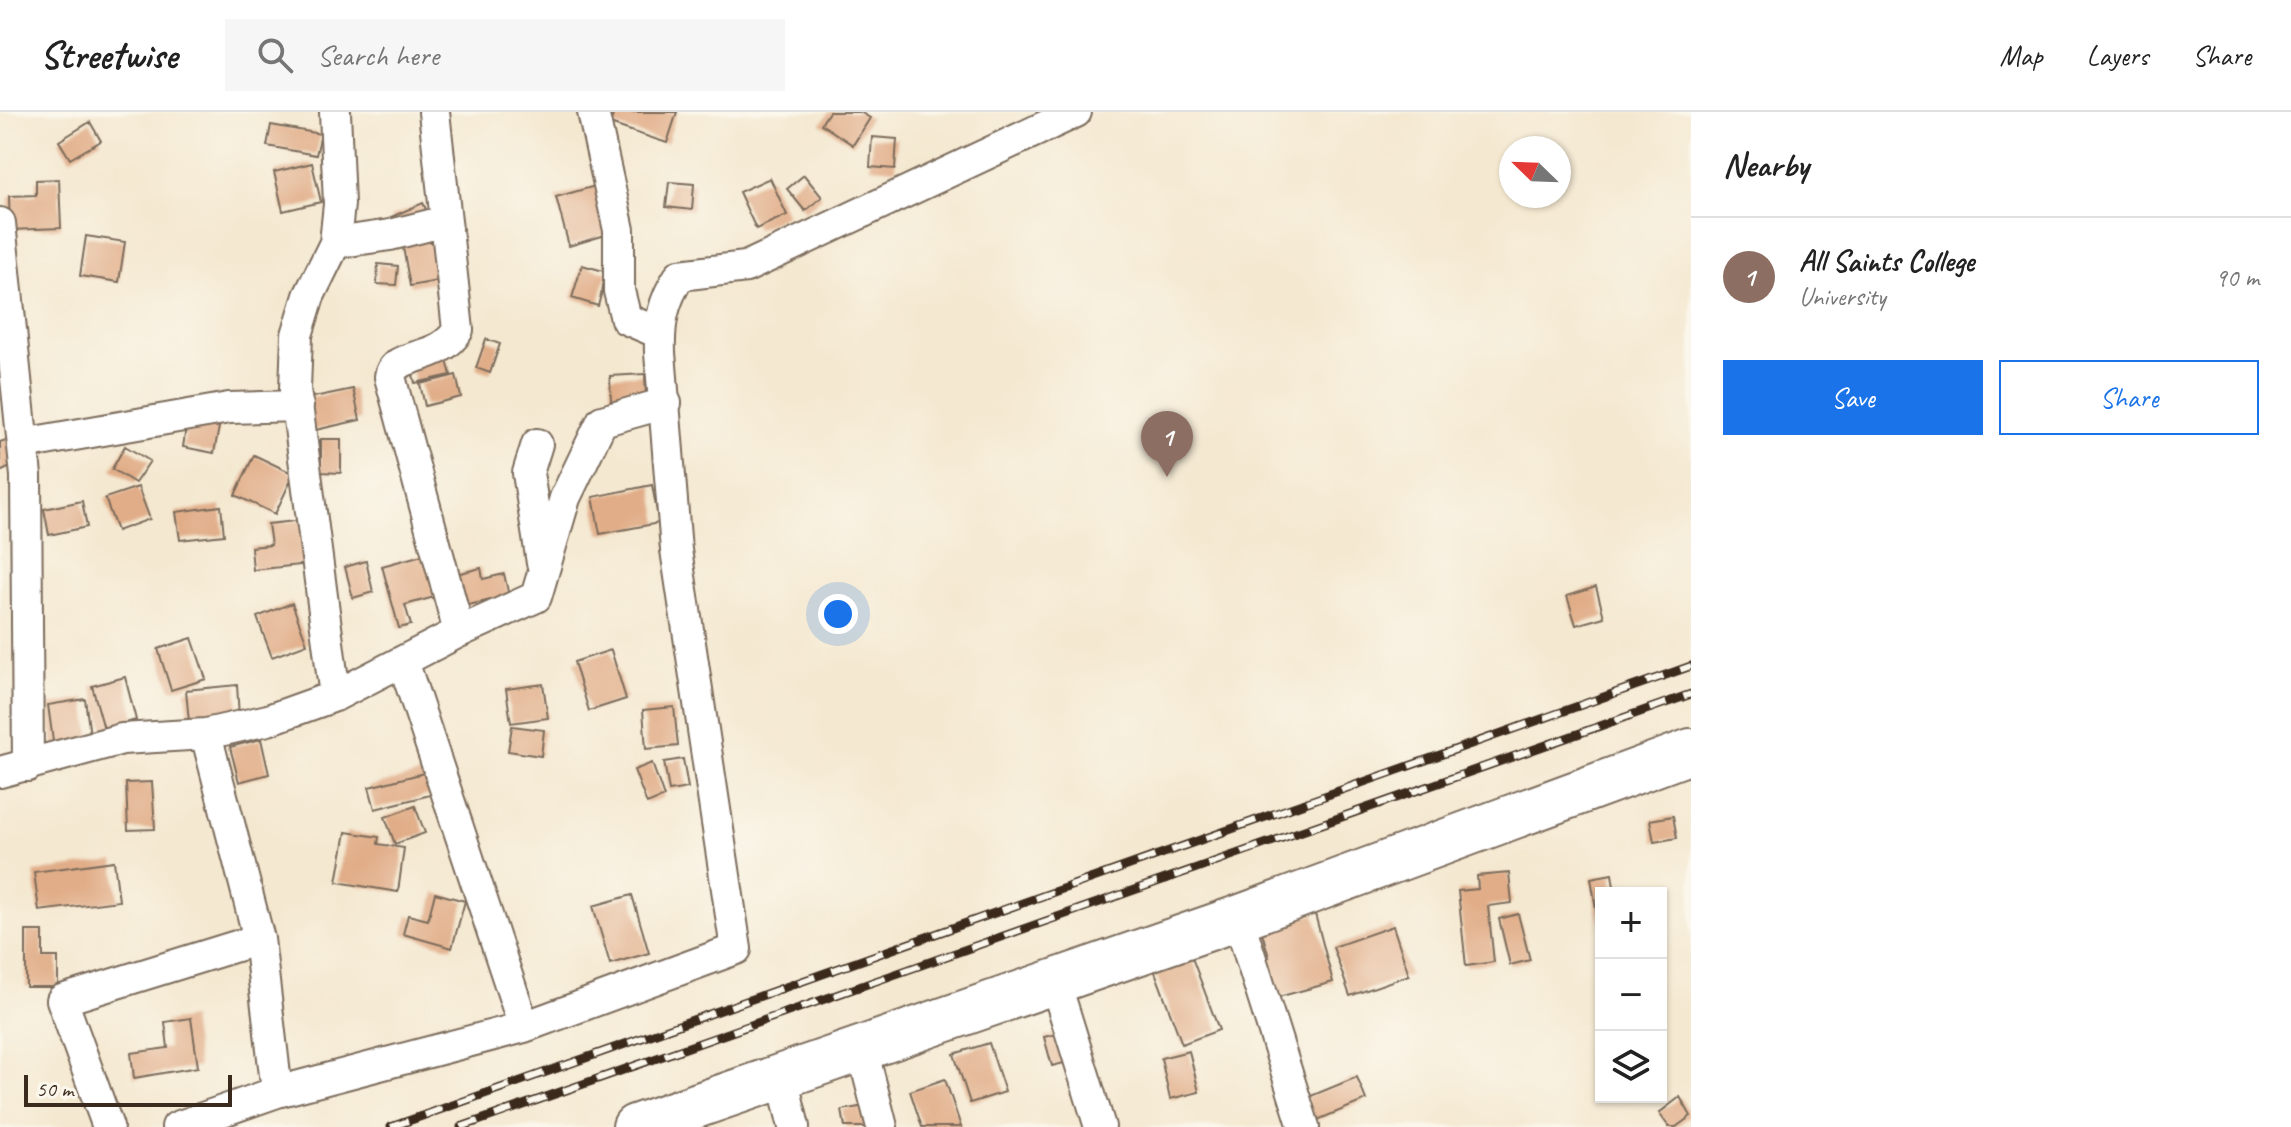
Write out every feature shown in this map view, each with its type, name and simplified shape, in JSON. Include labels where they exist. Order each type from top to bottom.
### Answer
[{"type":"main road","points":[[635,1127],[692,1117],[782,1077],[1238,918],[1691,751]]},
{"type":"street","points":[[335,112],[339,204],[335,243],[309,296],[297,335],[295,389],[335,696]]},
{"type":"street","points":[[434,112],[458,330],[452,341],[440,349],[397,363],[391,369],[390,377],[459,632]]},
{"type":"street","points":[[593,112],[619,230],[619,291],[626,319],[659,333]]},
{"type":"street","points":[[177,1127],[277,1092],[524,1027],[736,949],[676,550],[659,333],[667,295],[680,275],[746,267],[1025,124],[1076,112]]},
{"type":"street","points":[[335,243],[390,235],[446,221]]},
{"type":"street","points":[[0,223],[26,476],[14,769],[122,739],[206,734],[268,720],[335,696],[459,632],[536,597],[565,498],[602,421],[666,403]]},
{"type":"street","points":[[23,444],[229,408],[298,406]]},
{"type":"street","points":[[537,444],[528,473],[544,573]]},
{"type":"street","points":[[403,661],[524,1027]]},
{"type":"street","points":[[206,734],[259,939],[277,1092]]},
{"type":"street","points":[[1238,918],[1304,1127]]},
{"type":"street","points":[[108,1127],[62,1000],[259,939]]},
{"type":"street","points":[[1055,982],[1100,1127]]},
{"type":"street","points":[[862,1049],[882,1127]]},
{"type":"street","points":[[782,1077],[794,1127]]},
{"type":"building","points":[[614,112],[677,112],[667,143],[610,124]]},
{"type":"building","points":[[829,112],[860,112],[870,118],[853,145],[821,124]]},
{"type":"building","points":[[90,122],[101,141],[70,159],[59,141]]},
{"type":"building","points":[[271,125],[321,134],[316,155],[267,146]]},
{"type":"building","points":[[872,137],[897,139],[895,169],[870,167]]},
{"type":"building","points":[[312,163],[321,202],[283,211],[274,172]]},
{"type":"building","points":[[804,175],[822,197],[805,211],[787,189]]},
{"type":"building","points":[[770,178],[787,215],[756,229],[739,192]]},
{"type":"building","points":[[59,179],[61,228],[10,230],[9,196],[36,195],[36,180]]},
{"type":"building","points":[[669,182],[694,184],[692,210],[666,207]]},
{"type":"building","points":[[599,185],[612,233],[569,246],[556,197]]},
{"type":"building","points":[[423,203],[429,216],[398,230],[391,217]]},
{"type":"building","points":[[438,229],[448,279],[410,286],[401,236]]},
{"type":"building","points":[[86,236],[125,242],[119,282],[80,276]]},
{"type":"building","points":[[378,264],[398,266],[396,285],[377,284]]},
{"type":"building","points":[[582,265],[607,272],[598,306],[572,298]]},
{"type":"building","points":[[486,339],[500,344],[490,373],[476,368]]},
{"type":"building","points":[[445,353],[451,375],[415,383],[410,362]]},
{"type":"building","points":[[645,374],[646,400],[611,401],[610,376]]},
{"type":"building","points":[[456,375],[461,397],[425,406],[420,384]]},
{"type":"building","points":[[353,389],[360,420],[311,431],[304,399]]},
{"type":"building","points":[[187,421],[219,427],[214,453],[183,447]]},
{"type":"building","points":[[9,439],[19,463],[0,472],[0,442]]},
{"type":"building","points":[[321,439],[341,439],[341,473],[321,472]]},
{"type":"building","points":[[125,446],[150,461],[135,483],[112,469]]},
{"type":"building","points":[[254,455],[294,474],[275,514],[235,495]]},
{"type":"building","points":[[652,485],[659,523],[600,534],[593,497]]},
{"type":"building","points":[[138,487],[150,519],[117,531],[105,498]]},
{"type":"building","points":[[82,501],[87,527],[49,535],[44,509]]},
{"type":"building","points":[[221,506],[224,535],[180,540],[176,512]]},
{"type":"building","points":[[304,520],[309,564],[253,570],[251,547],[271,545],[268,524]]},
{"type":"building","points":[[426,554],[438,596],[405,605],[411,625],[399,628],[382,566]]},
{"type":"building","points":[[366,561],[373,592],[353,598],[345,567]]},
{"type":"building","points":[[481,568],[483,579],[504,574],[509,596],[459,607],[452,575]]},
{"type":"building","points":[[1596,587],[1604,617],[1576,625],[1567,596]]},
{"type":"building","points":[[292,603],[307,644],[272,657],[257,617]]},
{"type":"building","points":[[192,638],[206,679],[171,690],[158,649]]},
{"type":"building","points":[[611,650],[626,699],[589,711],[574,662]]},
{"type":"building","points":[[125,677],[136,720],[104,729],[92,686]]},
{"type":"building","points":[[543,684],[548,718],[511,723],[506,689]]},
{"type":"building","points":[[237,685],[239,717],[189,722],[186,690]]},
{"type":"building","points":[[85,699],[91,742],[54,748],[48,705]]},
{"type":"building","points":[[674,707],[678,746],[646,749],[643,710]]},
{"type":"building","points":[[512,726],[544,730],[541,756],[508,751]]},
{"type":"building","points":[[261,739],[269,774],[239,782],[230,747]]},
{"type":"building","points":[[683,759],[688,788],[669,791],[664,762]]},
{"type":"building","points":[[652,763],[664,797],[647,804],[634,770]]},
{"type":"building","points":[[428,772],[434,794],[375,809],[369,787]]},
{"type":"building","points":[[152,782],[155,829],[128,830],[126,783]]},
{"type":"building","points":[[415,806],[425,833],[395,844],[385,817]]},
{"type":"building","points":[[1673,816],[1677,838],[1654,842],[1650,820]]},
{"type":"building","points":[[346,832],[379,837],[378,844],[404,848],[398,892],[337,882]]},
{"type":"building","points":[[114,861],[119,901],[39,911],[34,872]]},
{"type":"building","points":[[1509,873],[1512,903],[1488,906],[1494,962],[1466,966],[1458,891],[1478,889],[1477,876]]},
{"type":"building","points":[[1612,874],[1614,887],[1595,887],[1595,902],[1591,878]]},
{"type":"building","points":[[435,893],[465,901],[452,948],[403,934],[408,915],[428,920]]},
{"type":"building","points":[[632,895],[649,953],[610,964],[593,906]]},
{"type":"building","points":[[1315,914],[1333,982],[1271,999],[1260,959],[1269,957],[1261,929]]},
{"type":"building","points":[[1518,914],[1530,960],[1510,965],[1499,919]]},
{"type":"building","points":[[1393,926],[1409,975],[1350,996],[1333,947]]},
{"type":"building","points":[[26,931],[43,931],[43,957],[58,957],[58,987],[26,987]]},
{"type":"building","points":[[1191,955],[1219,1030],[1182,1044],[1154,969]]},
{"type":"building","points":[[191,1018],[198,1067],[134,1078],[131,1053],[168,1048],[165,1022]]},
{"type":"building","points":[[1060,1033],[1068,1062],[1052,1066],[1044,1037]]},
{"type":"building","points":[[989,1043],[1005,1092],[970,1103],[954,1054]]},
{"type":"building","points":[[1189,1051],[1199,1092],[1170,1099],[1161,1058]]},
{"type":"building","points":[[1357,1077],[1366,1100],[1315,1121],[1306,1098]]},
{"type":"building","points":[[945,1079],[961,1127],[922,1127],[910,1091]]},
{"type":"building","points":[[1680,1097],[1691,1116],[1676,1127],[1669,1127],[1659,1113]]},
{"type":"building","points":[[865,1106],[869,1127],[845,1127],[842,1110]]},
{"type":"railway","points":[[391,1127],[1691,666]]},
{"type":"railway","points":[[461,1127],[1691,694]]},
{"type":"place","name":"All Saints College","points":[[1167,477]]}]
